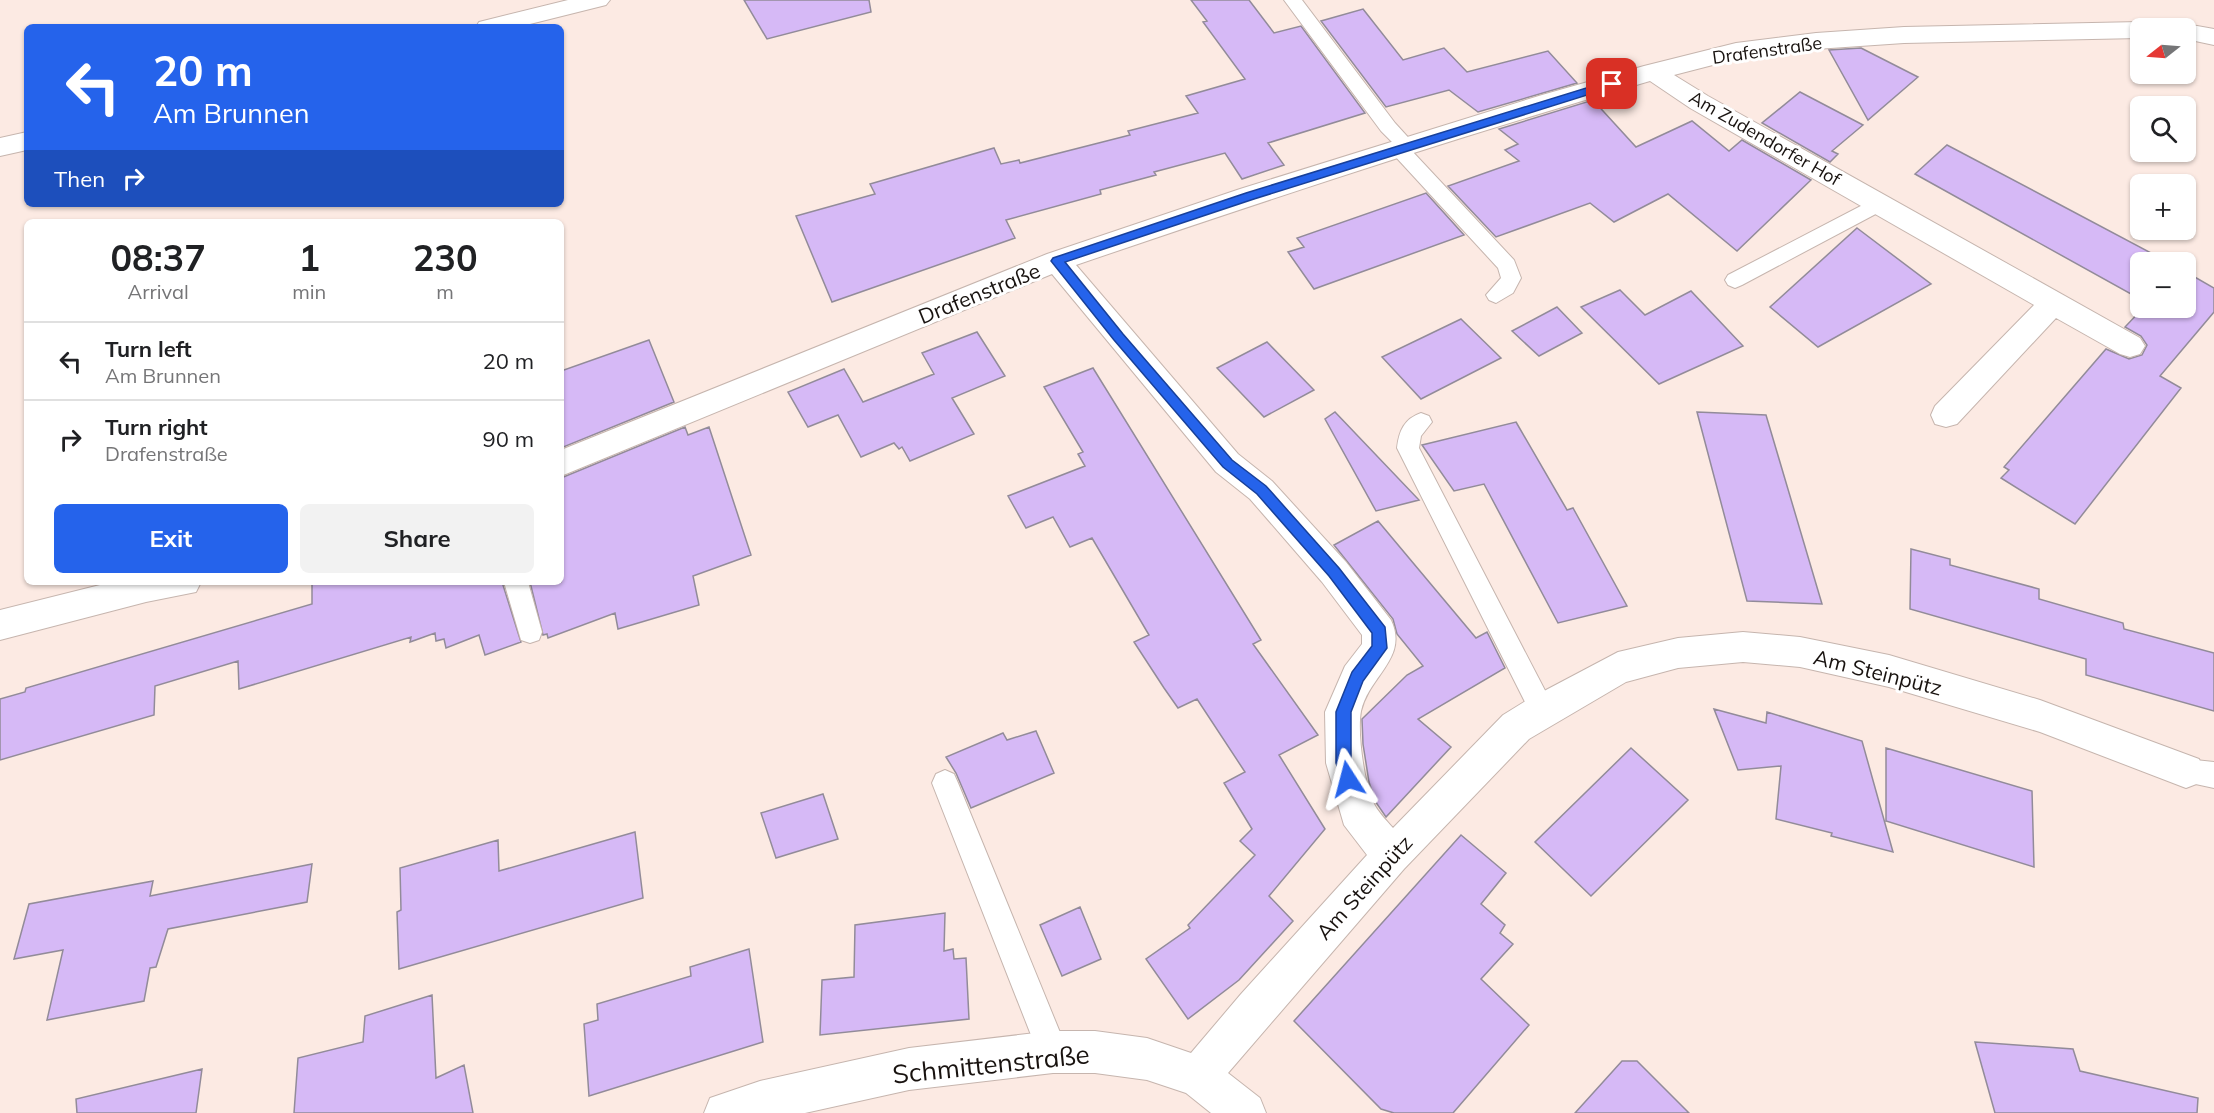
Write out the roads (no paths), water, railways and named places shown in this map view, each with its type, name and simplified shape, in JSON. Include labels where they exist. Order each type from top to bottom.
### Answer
[{"type":"street","points":[[500,24],[598,0]]},
{"type":"street","name":"Drafenstraße","points":[[564,462],[1057,261],[1403,148],[1653,72],[1736,51],[1816,41],[1905,35],[2130,30]]},
{"type":"street","points":[[2196,34],[2214,37]]},
{"type":"street","name":"Am Zudendorfer Hof","points":[[1653,72],[1699,102],[2130,346]]},
{"type":"street","points":[[0,147],[24,142]]},
{"type":"street","points":[[1057,261],[1227,463],[1261,490],[1334,572],[1380,631],[1380,648],[1357,677],[1343,712],[1344,763],[1357,812],[1391,856]]},
{"type":"street","points":[[1946,415],[2053,303]]},
{"type":"street","points":[[0,625],[164,585]]},
{"type":"street","name":"Am Steinpütz","points":[[1198,1076],[1255,1008],[1391,856],[1516,727],[1618,668],[1678,653],[1743,647],[1800,652],[1889,671],[2040,716],[2200,773]]},
{"type":"street","name":"Schmittenstraße","points":[[725,1113],[760,1102],[909,1069],[1053,1052],[1095,1052],[1147,1059],[1198,1076],[1245,1113]]},
{"type":"lane","points":[[1293,0],[1403,148],[1507,265],[1511,278],[1506,288],[1496,296]]},
{"type":"lane","points":[[1735,280],[1880,203]]},
{"type":"lane","points":[[1421,422],[1410,433],[1408,448],[1542,710]]},
{"type":"lane","points":[[517,585],[530,632]]},
{"type":"lane","points":[[945,783],[1053,1052]]}]
